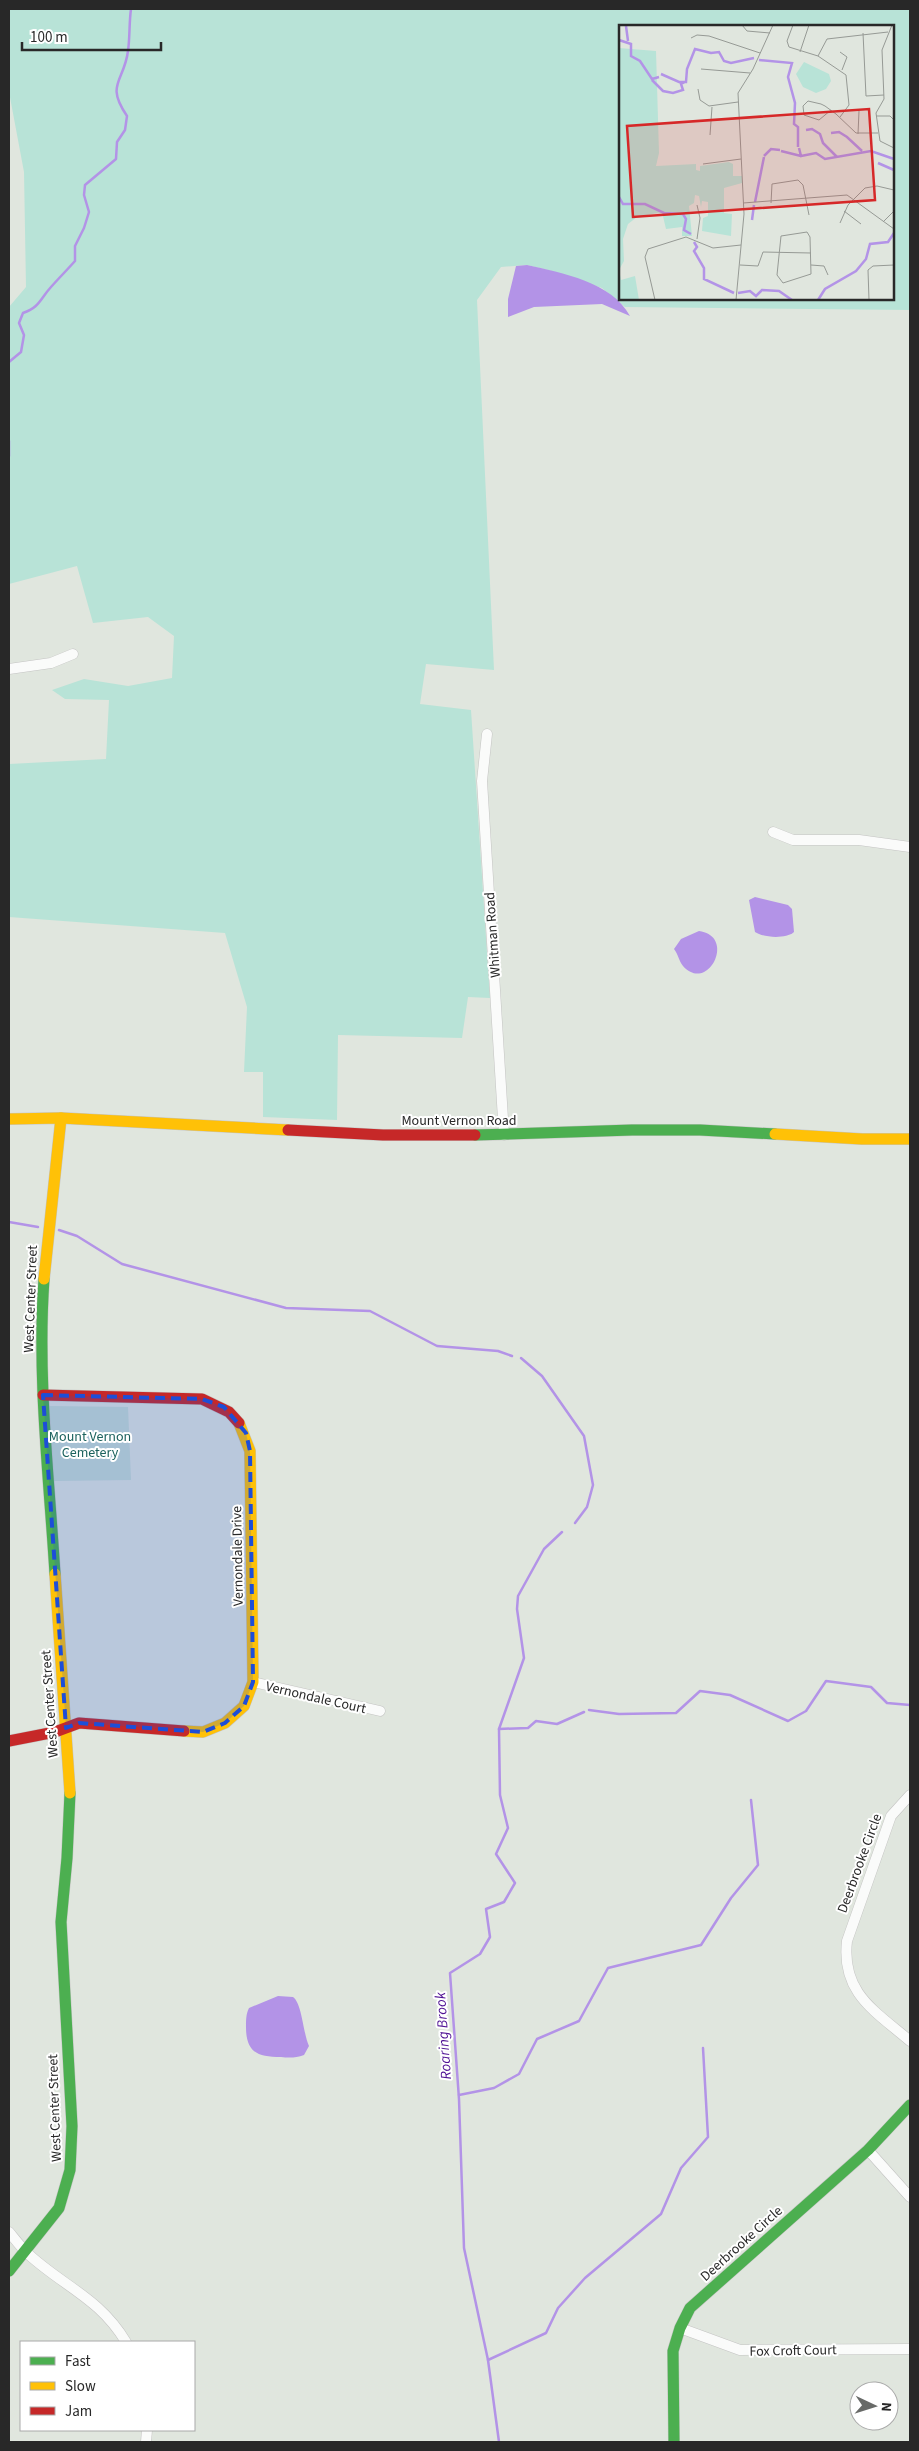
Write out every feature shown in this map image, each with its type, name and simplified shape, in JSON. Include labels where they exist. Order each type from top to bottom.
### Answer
[{"type":"street","points":[[9,669],[52,663],[73,654]]},
{"type":"street","name":"Whitman Road","points":[[487,734],[482,781],[504,1135]]},
{"type":"street","points":[[773,832],[793,840],[859,840],[910,847]]},
{"type":"street","name":"Mount Vernon Road","points":[[9,1120],[61,1118],[383,1135],[504,1135],[632,1130],[700,1130],[813,1137],[910,1139]]},
{"type":"street","name":"West Center Street","points":[[9,2271],[26,2252],[59,2208],[70,2170],[72,2126],[62,1922],[70,1782],[43,1395],[42,1318],[48,1226],[61,1118]]},
{"type":"street","name":"Vernondale Drive","points":[[9,1741],[66,1728],[79,1723],[203,1732],[225,1723],[244,1706],[253,1682],[250,1451],[246,1433],[237,1420],[224,1407],[202,1399],[43,1395]]},
{"type":"street","name":"Vernondale Court","points":[[253,1682],[380,1711]]},
{"type":"street","name":"Deerbrooke Circle","points":[[910,1795],[891,1816],[847,1941],[845,1959],[849,1979],[867,2004],[910,2041]]},
{"type":"street","name":"Deerbrooke Circle","points":[[674,2442],[673,2351],[680,2328],[690,2308],[868,2150],[910,2105]]},
{"type":"street","points":[[868,2150],[910,2197]]},
{"type":"street","points":[[9,2232],[26,2252],[97,2304],[117,2327],[125,2341]]},
{"type":"street","name":"Fox Croft Court","points":[[680,2328],[740,2350],[910,2348]]},
{"type":"highlighted area","points":[[43,1395],[202,1399],[224,1407],[246,1433],[250,1451],[254,1664],[253,1682],[244,1706],[225,1723],[203,1732],[79,1723],[66,1728]]},
{"type":"shaded area","points":[[9,9],[910,9],[910,310],[625,307],[602,288],[527,265],[501,267],[477,300],[494,670],[426,664],[420,704],[471,710],[490,998],[468,997],[462,1038],[338,1035],[337,1120],[263,1117],[263,1072],[244,1072],[247,1007],[225,933],[9,917],[9,764],[106,759],[109,700],[65,699],[52,690],[84,679],[128,686],[172,678],[174,636],[148,617],[93,623],[77,566],[9,584],[9,307],[26,287],[24,172],[9,92]]},
{"type":"shaded area","points":[[527,265],[570,276],[599,287],[622,304],[630,316],[602,304],[534,307],[508,317],[508,299],[516,266]]},
{"type":"shaded area","points":[[755,897],[788,905],[792,909],[794,932],[786,936],[775,937],[764,936],[755,932],[749,900]]},
{"type":"shaded area","points":[[699,931],[710,935],[716,943],[717,952],[715,961],[709,969],[701,973],[692,973],[683,966],[674,949],[681,939]]},
{"type":"shaded area","points":[[278,1996],[293,1997],[296,2000],[309,2046],[304,2055],[290,2058],[265,2056],[254,2051],[248,2042],[246,2022],[249,2008]]},
{"type":"green space","name":"Mount Vernon Cemetery","points":[[49,1406],[128,1407],[131,1480],[54,1481]]},
{"type":"waterway","points":[[9,362],[21,352],[24,335],[19,323],[23,313],[36,305],[75,261],[75,246],[89,212],[84,195],[85,185],[116,159],[117,142],[125,130],[127,116],[117,97],[117,90],[128,51],[131,9]]},
{"type":"waterway","points":[[9,441],[9,456]]},
{"type":"waterway","points":[[9,1222],[38,1227]]},
{"type":"waterway","points":[[59,1230],[77,1236],[122,1264],[286,1308],[370,1311],[437,1346],[498,1351],[512,1356]]},
{"type":"waterway","points":[[521,1358],[542,1376],[584,1436],[593,1485],[587,1507],[575,1523]]},
{"type":"waterway","points":[[499,1729],[524,1658],[517,1609],[518,1596],[544,1549],[562,1532]]},
{"type":"waterway","name":"Roaring Brook","points":[[589,1710],[619,1714],[676,1713],[700,1691],[730,1695],[788,1721],[806,1711],[826,1681],[871,1687],[887,1703],[910,1705]]},
{"type":"waterway","name":"Roaring Brook","points":[[499,2442],[488,2360],[464,2248],[459,2099],[450,1973],[480,1954],[490,1937],[486,1909],[504,1902],[515,1883],[496,1854],[508,1828],[500,1795],[499,1729],[528,1728],[536,1721],[557,1724],[584,1712]]},
{"type":"waterway","points":[[459,2095],[494,2088],[519,2074],[537,2039],[579,2021],[608,1968],[701,1945],[731,1898],[758,1865],[751,1800]]},
{"type":"waterway","points":[[488,2360],[546,2333],[558,2308],[585,2278],[661,2214],[681,2168],[708,2137],[703,2048]]},
{"type":"traffic: fast","points":[[475,1135],[632,1130],[700,1130],[775,1134]]},
{"type":"traffic: fast","points":[[44,1279],[42,1316],[43,1390],[55,1574]]},
{"type":"traffic: fast","points":[[9,2271],[59,2208],[70,2170],[72,2126],[61,1922],[67,1858],[70,1793]]},
{"type":"traffic: fast","points":[[674,2442],[673,2351],[680,2328],[690,2308],[868,2150],[910,2105]]},
{"type":"traffic: slow","points":[[9,1119],[61,1118],[288,1130]]},
{"type":"traffic: slow","points":[[44,1279],[61,1118]]},
{"type":"traffic: slow","points":[[775,1134],[862,1139],[910,1139]]},
{"type":"traffic: slow","points":[[184,1731],[203,1732],[225,1723],[244,1706],[253,1682],[250,1451],[239,1423]]},
{"type":"traffic: slow","points":[[55,1574],[70,1793]]},
{"type":"traffic: jam","points":[[288,1130],[383,1135],[475,1135]]},
{"type":"traffic: jam","points":[[43,1395],[202,1399],[229,1412],[239,1423]]},
{"type":"traffic: jam","points":[[9,1741],[55,1732],[79,1723],[184,1731]]}]
